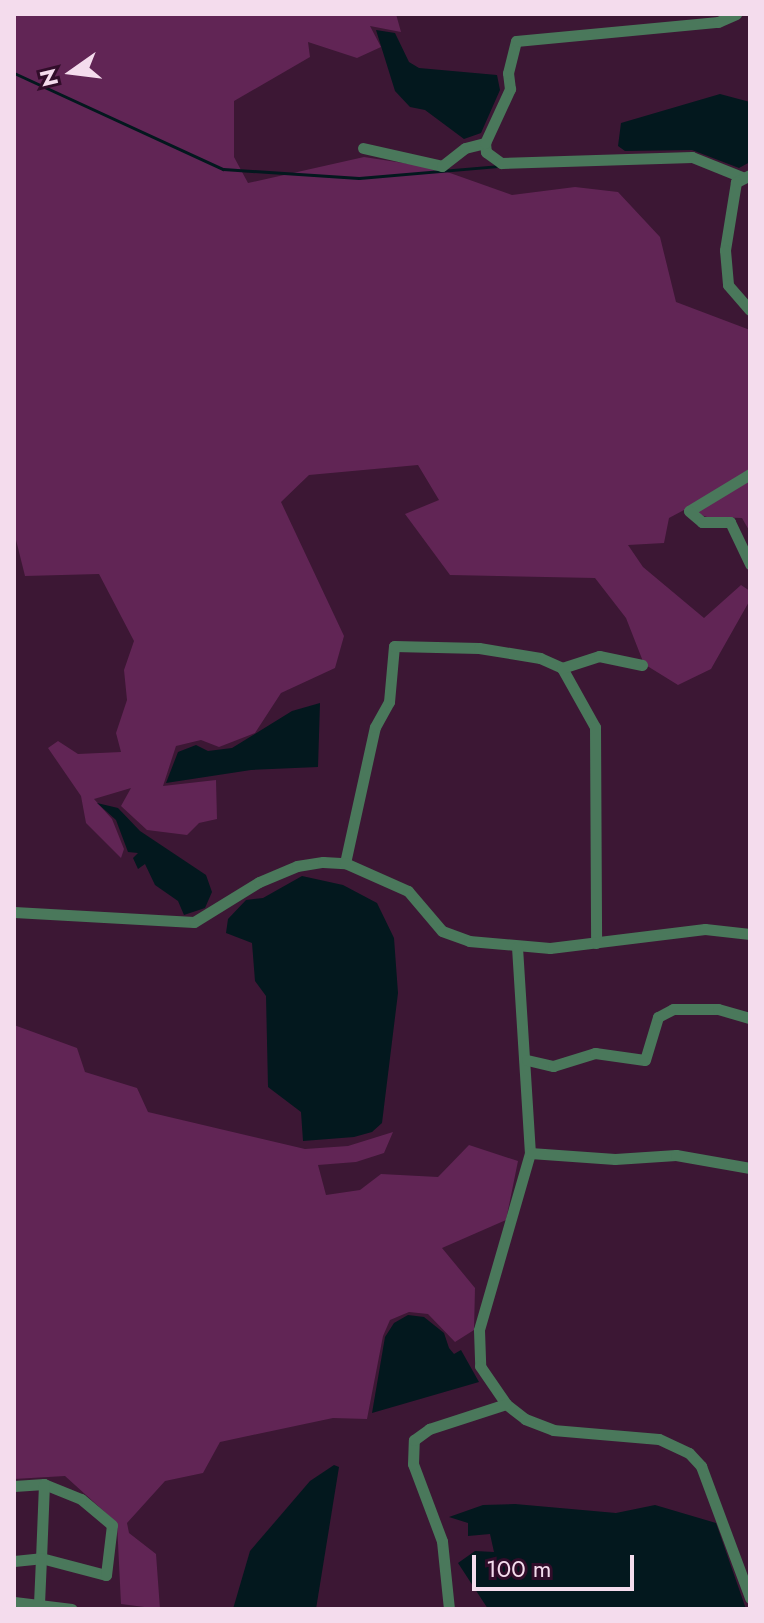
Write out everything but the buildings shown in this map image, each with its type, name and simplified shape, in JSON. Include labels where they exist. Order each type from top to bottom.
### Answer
[{"type":"street","points":[[736,14],[516,41],[508,73],[510,89],[485,143],[486,152],[501,163],[692,157],[747,175]]},
{"type":"street","points":[[363,148],[442,166],[465,148],[485,143]]},
{"type":"street","points":[[747,175],[736,182],[725,270],[733,293],[750,310]]},
{"type":"street","points":[[750,474],[689,511],[702,522],[730,522],[750,564]]},
{"type":"street","points":[[345,863],[375,727],[389,702],[394,646],[479,648],[540,658],[562,668],[595,727],[596,943]]},
{"type":"street","points":[[562,668],[599,656],[642,665]]},
{"type":"street","points":[[14,912],[194,922],[238,892],[297,866],[345,863],[408,891],[442,931],[469,941],[517,947],[596,943],[705,929],[750,934]]},
{"type":"street","points":[[517,947],[527,1060],[530,1153],[477,1348],[488,1381],[506,1404],[553,1430],[659,1439],[689,1453],[701,1466],[750,1598]]},
{"type":"street","points":[[527,1060],[553,1066],[595,1053],[645,1060],[658,1017],[673,1009],[718,1009],[750,1018]]},
{"type":"street","points":[[530,1153],[615,1159],[676,1155],[750,1168]]},
{"type":"street","points":[[449,1609],[442,1541],[413,1464],[414,1440],[429,1429],[506,1404]]},
{"type":"street","points":[[39,1603],[44,1484]]},
{"type":"street","points":[[14,1486],[44,1484],[81,1499],[112,1525],[106,1575],[41,1558],[14,1561]]},
{"type":"street","points":[[14,1602],[72,1609]]},
{"type":"shaded area","points":[[14,14],[396,14],[401,32],[370,26],[381,47],[357,58],[308,42],[310,57],[234,101],[234,157],[248,183],[364,157],[436,168],[512,195],[575,187],[618,192],[660,237],[676,302],[750,330],[750,532],[742,518],[707,517],[684,510],[669,518],[664,543],[628,545],[643,567],[704,618],[741,585],[750,591],[750,600],[711,669],[678,685],[644,664],[626,618],[595,578],[450,575],[405,514],[439,500],[418,465],[309,475],[281,502],[344,636],[335,668],[281,693],[255,733],[219,747],[201,740],[176,746],[163,786],[216,780],[217,819],[199,823],[187,835],[147,830],[121,806],[131,788],[94,799],[112,819],[124,849],[121,858],[86,823],[81,796],[48,748],[58,741],[78,754],[121,752],[116,733],[127,700],[124,670],[134,641],[99,574],[25,576],[14,532]]},
{"type":"shaded area","points":[[14,1025],[77,1048],[85,1072],[137,1088],[148,1112],[305,1149],[348,1146],[393,1132],[384,1153],[356,1162],[318,1165],[326,1195],[360,1190],[381,1174],[438,1177],[469,1145],[518,1161],[506,1220],[442,1248],[475,1288],[474,1330],[455,1342],[428,1314],[409,1312],[390,1320],[383,1336],[367,1419],[333,1418],[220,1442],[203,1473],[165,1481],[127,1523],[129,1533],[156,1554],[160,1609],[121,1604],[117,1523],[65,1476],[14,1479]]},
{"type":"water","points":[[376,30],[395,33],[409,62],[419,68],[497,75],[500,90],[481,133],[464,139],[425,110],[410,107],[395,91]]},
{"type":"water","points":[[720,94],[750,102],[750,162],[739,168],[692,150],[625,151],[618,146],[621,123]]},
{"type":"water","points":[[320,703],[318,767],[251,770],[166,783],[178,752],[196,745],[208,751],[232,748],[292,711]]},
{"type":"water","points":[[97,803],[118,808],[140,831],[206,875],[212,892],[205,908],[184,915],[178,901],[155,885],[145,864],[138,869],[133,858],[138,853],[128,852],[116,820]]},
{"type":"water","points":[[302,876],[343,885],[377,903],[394,938],[398,993],[382,1123],[372,1132],[354,1137],[303,1141],[301,1112],[268,1087],[266,996],[255,981],[252,943],[226,933],[228,919],[246,900],[263,898]]},
{"type":"water","points":[[408,1315],[424,1317],[444,1333],[449,1348],[454,1354],[461,1350],[479,1382],[372,1413],[385,1337],[394,1323]]},
{"type":"water","points":[[334,1465],[339,1467],[316,1609],[233,1609],[250,1551],[310,1481]]},
{"type":"water","points":[[515,1504],[616,1513],[655,1505],[716,1523],[746,1609],[488,1609],[458,1563],[475,1551],[494,1552],[490,1534],[468,1536],[468,1523],[449,1517],[483,1505]]},
{"type":"waterway","points":[[14,73],[223,169],[359,178],[500,166]]}]
